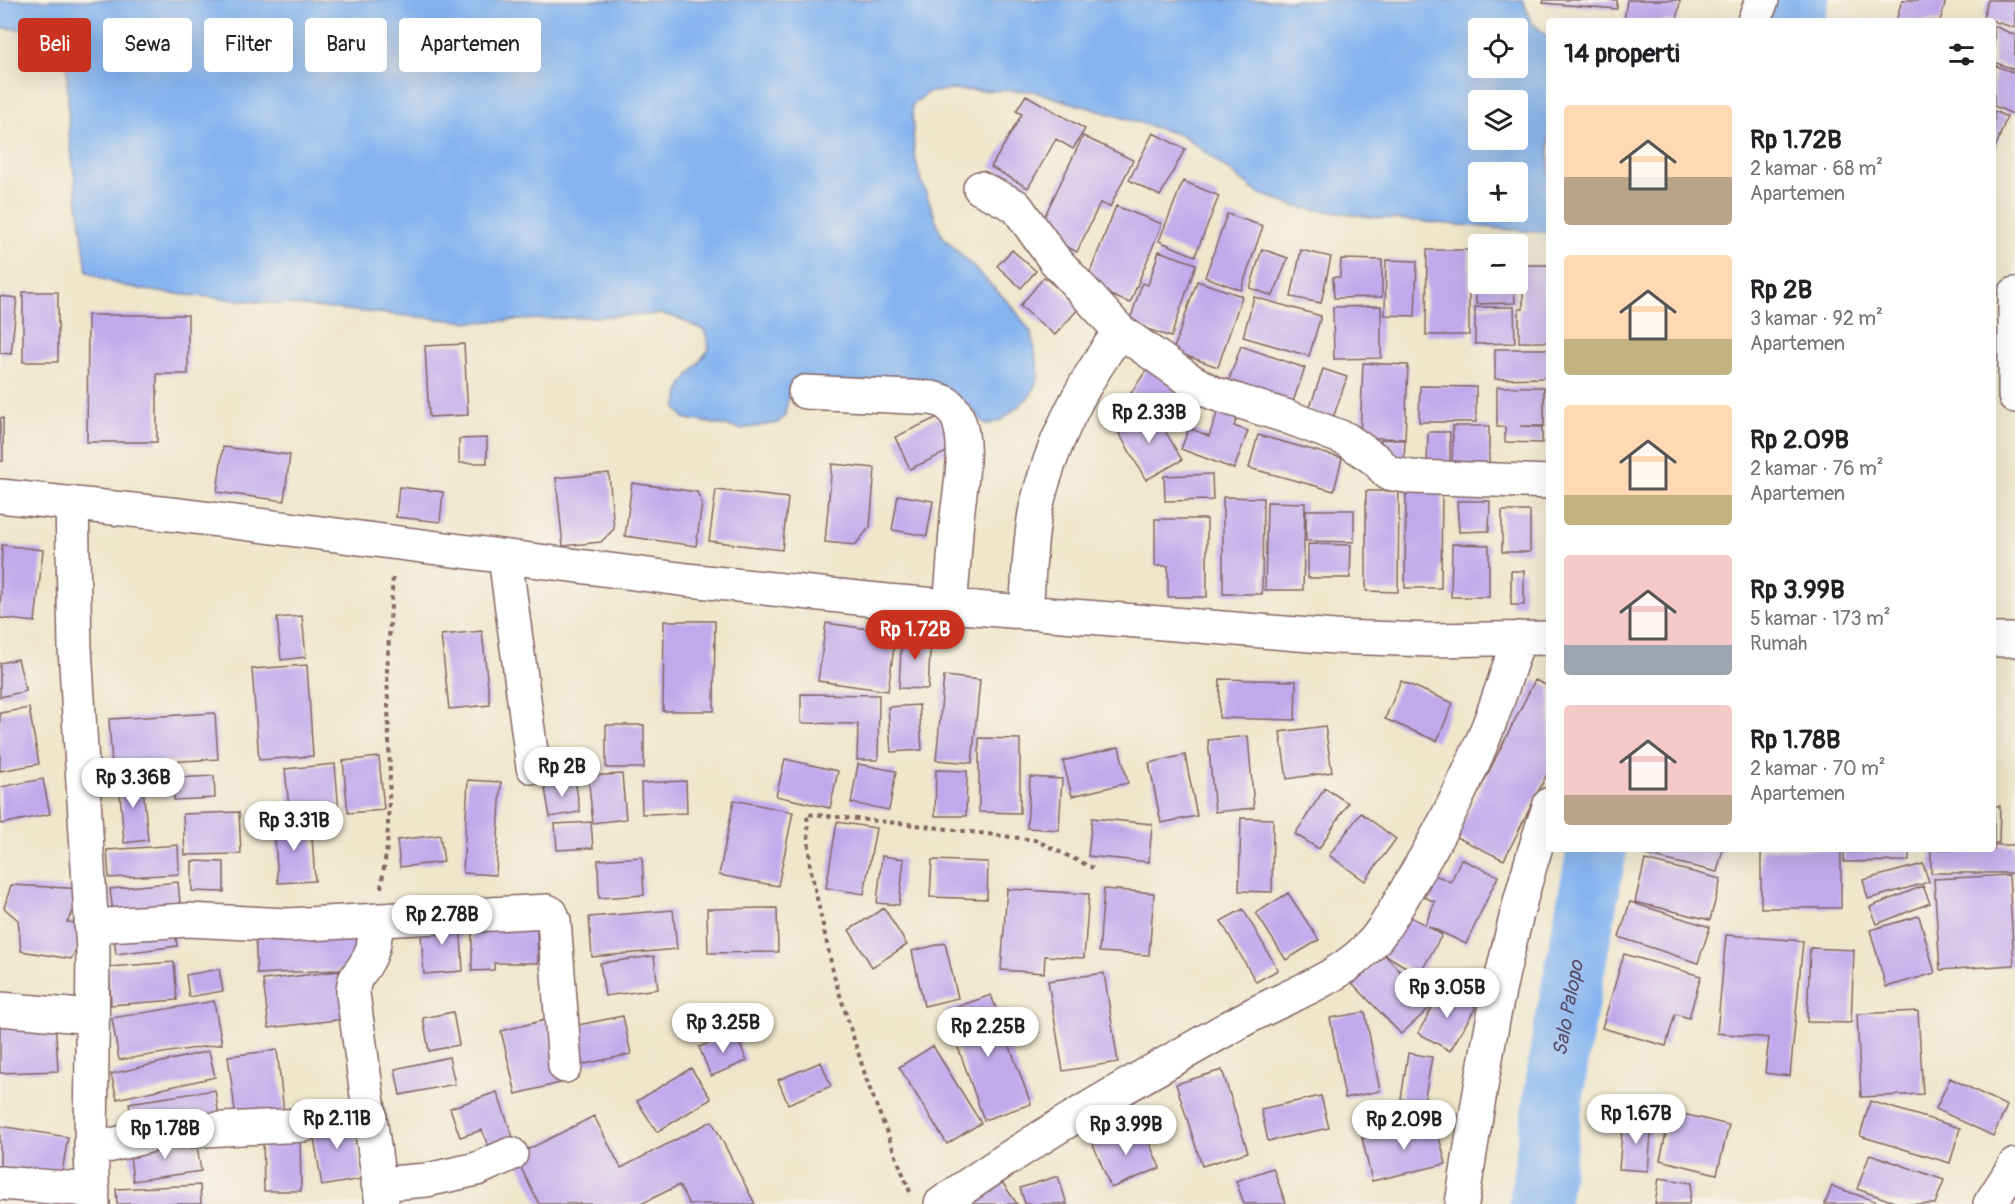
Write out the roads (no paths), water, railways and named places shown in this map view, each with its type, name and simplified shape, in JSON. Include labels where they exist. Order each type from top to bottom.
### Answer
[{"type":"street","points":[[1755,18],[1762,0]]},
{"type":"street","points":[[980,188],[1016,206],[1054,259],[1120,332],[1213,393],[1346,439],[1376,460],[1388,473],[1412,477],[1546,482]]},
{"type":"street","points":[[2015,294],[2015,396]]},
{"type":"street","points":[[1026,613],[1036,509],[1053,452],[1079,394],[1097,363],[1120,332]]},
{"type":"street","points":[[805,392],[931,398],[944,400],[954,410],[959,420],[962,437],[963,462],[950,606]]},
{"type":"street","points":[[0,496],[788,591],[950,606],[1335,637],[1432,640],[1534,638],[1430,850],[1375,940],[1356,958],[1331,975],[1243,1019],[1121,1089],[1029,1144],[941,1204]]},
{"type":"street","points":[[0,1183],[93,1197],[91,1150],[92,926],[75,648],[72,503]]},
{"type":"street","points":[[505,557],[533,767]]},
{"type":"street","points":[[1996,640],[2015,640]]},
{"type":"street","points":[[1462,1204],[1479,1095],[1514,917],[1534,846],[1546,814]]},
{"type":"street","points":[[92,926],[188,920],[288,925],[547,911],[551,913],[554,920],[566,1066]]},
{"type":"street","points":[[377,921],[372,953],[353,981],[353,994],[380,1194],[427,1180],[477,1169],[511,1154]]},
{"type":"street","points":[[0,1009],[93,1017]]},
{"type":"street","points":[[91,1150],[165,1132],[304,1125]]},
{"type":"street","points":[[1990,1204],[2015,1165]]},
{"type":"water","points":[[0,0],[1523,0],[1531,22],[1546,35],[1546,233],[1372,217],[1297,207],[1258,193],[1184,136],[1032,91],[949,90],[927,93],[912,105],[914,152],[919,174],[942,236],[1012,306],[1032,334],[1039,375],[1031,395],[1002,420],[986,425],[974,412],[945,391],[801,380],[789,393],[785,415],[778,423],[741,429],[684,418],[676,408],[682,385],[709,349],[705,331],[680,319],[662,314],[472,322],[166,293],[135,288],[96,276],[87,271],[69,134],[67,72],[91,72],[91,18],[18,18],[18,29],[0,28]]},
{"type":"waterway","name":"Salo Palopo","points":[[1793,18],[1799,0]]},
{"type":"waterway","name":"Salo Palopo","points":[[1539,1204],[1560,1050],[1596,852]]}]
